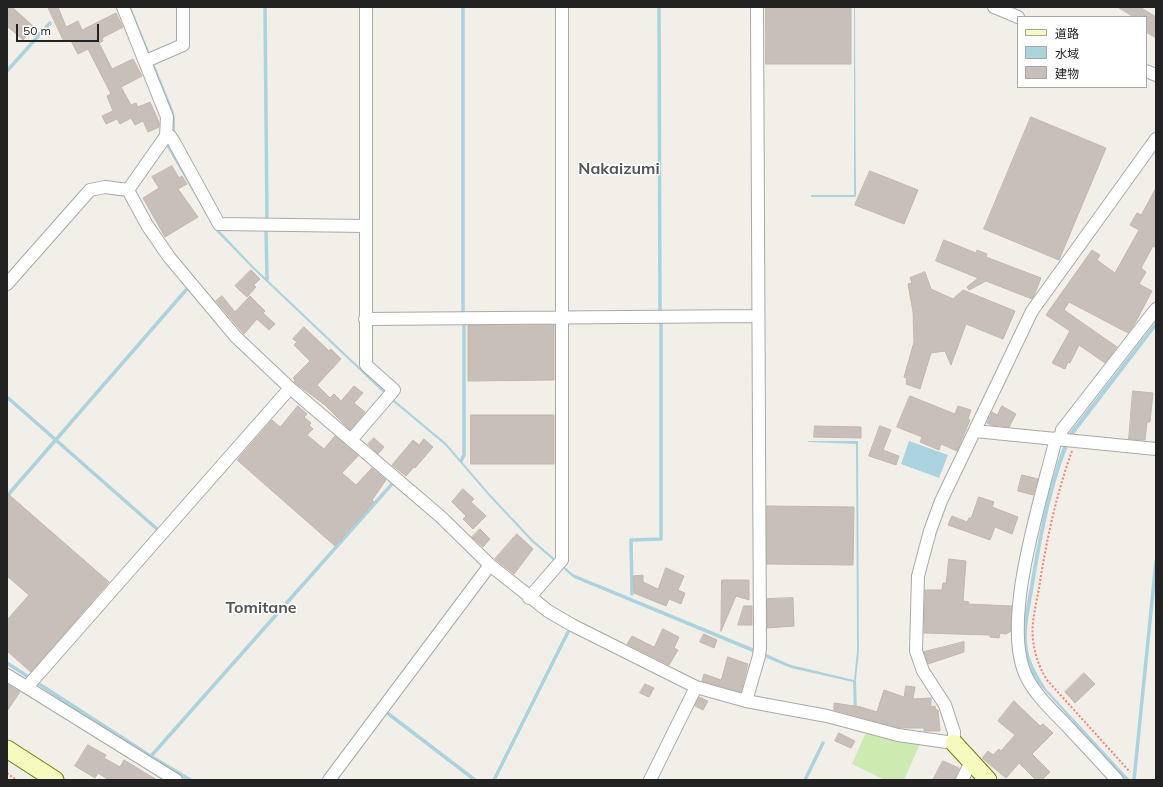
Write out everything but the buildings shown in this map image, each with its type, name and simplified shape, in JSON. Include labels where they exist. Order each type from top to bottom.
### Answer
[{"type":"street","points":[[123,7],[150,59],[167,117],[170,138],[219,224],[224,226],[365,226]]},
{"type":"street","points":[[150,59],[183,45],[183,7]]},
{"type":"street","points":[[351,440],[394,390],[366,365],[366,7]]},
{"type":"street","points":[[530,598],[559,563],[562,317],[562,7]]},
{"type":"street","points":[[746,701],[760,652],[757,7]]},
{"type":"street","points":[[994,7],[1017,17]]},
{"type":"street","points":[[128,190],[170,138]]},
{"type":"street","points":[[954,743],[954,732],[945,705],[923,671],[916,651],[916,594],[918,576],[930,531],[941,501],[1032,311],[1156,139]]},
{"type":"street","points":[[7,284],[90,190],[105,187],[128,190]]},
{"type":"street","points":[[128,190],[147,225],[169,257],[236,337],[290,388],[441,517],[490,565],[548,611],[572,625],[696,687],[746,701],[826,716],[898,735],[954,743],[988,780]]},
{"type":"street","points":[[1117,780],[1040,698],[1027,676],[1019,653],[1018,620],[1026,564],[1066,439],[1062,430],[1156,309]]},
{"type":"street","points":[[365,319],[758,316]]},
{"type":"street","points":[[31,683],[290,388]]},
{"type":"street","points":[[975,431],[1156,449]]},
{"type":"street","points":[[329,780],[490,565]]},
{"type":"street","points":[[7,675],[31,683],[176,780]]},
{"type":"street","points":[[650,780],[696,687]]},
{"type":"street","points":[[7,749],[55,780]]},
{"type":"street","points":[[962,780],[971,762]]},
{"type":"path","points":[[1066,439],[1065,470],[1047,540],[1033,626],[1035,655],[1039,667],[1056,691],[1130,772]]},
{"type":"path","points":[[7,772],[16,780]]},
{"type":"green space","points":[[866,732],[920,744],[904,780],[885,780],[852,764]]},
{"type":"water","points":[[129,7],[131,7],[173,110],[175,118],[175,135],[217,228],[254,267],[392,398],[446,443],[489,493],[533,540],[573,574],[791,665],[854,680],[857,651],[856,444],[808,441],[858,441],[859,651],[856,680],[857,714],[854,714],[853,682],[791,668],[574,578],[532,542],[488,495],[445,445],[391,400],[253,269],[215,230],[167,147],[172,135],[173,119]]},
{"type":"water","points":[[854,7],[856,197],[811,197],[811,195],[854,195]]},
{"type":"water","points":[[1156,321],[1156,327],[1074,434],[1068,446],[1051,499],[1039,555],[1027,630],[1027,643],[1031,662],[1047,690],[1130,780],[1125,780],[1038,683],[1030,669],[1027,659],[1024,621],[1036,550],[1044,514],[1053,478],[1064,444],[1070,432]]},
{"type":"water","points":[[909,441],[948,455],[939,478],[901,464]]},
{"type":"water","points":[[7,661],[152,755],[194,780],[186,780],[150,759],[7,665]]},
{"type":"waterway","points":[[265,7],[267,222]]},
{"type":"waterway","points":[[463,7],[463,314]]},
{"type":"waterway","points":[[659,7],[660,313]]},
{"type":"waterway","points":[[7,71],[50,23]]},
{"type":"waterway","points":[[266,229],[267,279]]},
{"type":"waterway","points":[[7,496],[186,290]]},
{"type":"waterway","points":[[461,461],[464,455],[464,321]]},
{"type":"waterway","points":[[632,594],[631,540],[661,539],[661,321]]},
{"type":"waterway","points":[[7,397],[157,529]]},
{"type":"waterway","points":[[152,755],[392,484]]},
{"type":"waterway","points":[[1134,780],[1156,561]]},
{"type":"waterway","points":[[494,780],[568,632]]},
{"type":"waterway","points":[[386,712],[475,780]]},
{"type":"waterway","points":[[805,780],[823,743]]},
{"type":"district","name":"Nakaizumi","points":[[619,169]]},
{"type":"district","name":"Tomitane","points":[[261,608]]}]
